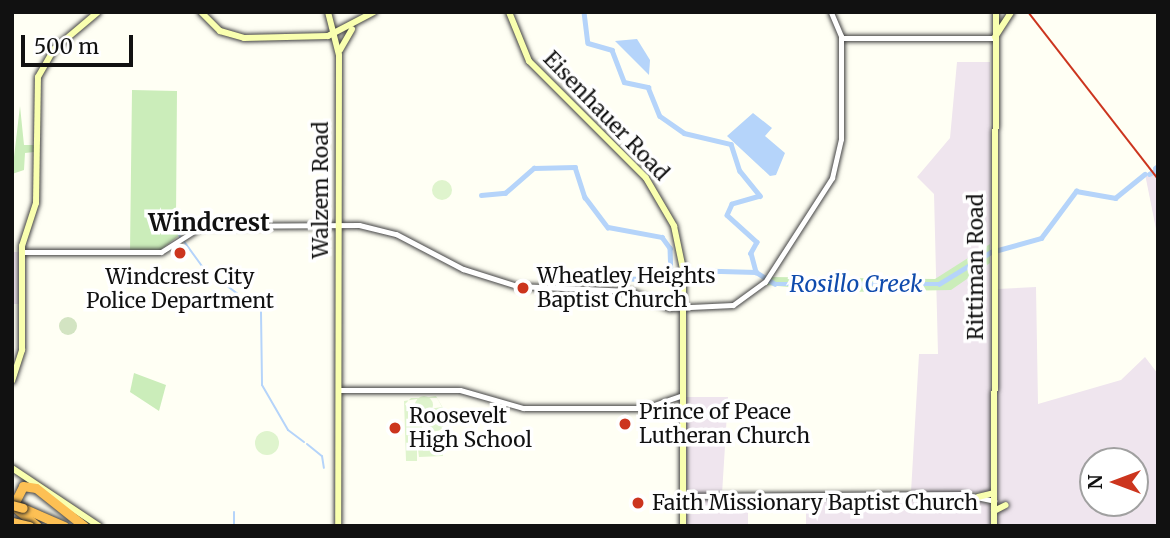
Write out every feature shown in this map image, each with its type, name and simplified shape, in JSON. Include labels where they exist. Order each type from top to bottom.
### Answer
[{"type":"highway","points":[[33,526],[13,506],[23,486],[37,488],[84,526]]},
{"type":"highway","points":[[69,514],[91,526]]},
{"type":"highway","points":[[17,516],[33,526]]},
{"type":"highway","points":[[17,516],[48,526]]},
{"type":"highway","points":[[17,516],[64,526]]},
{"type":"main road","points":[[12,381],[22,350],[23,255],[36,203],[38,77],[54,49],[98,12]]},
{"type":"main road","points":[[202,12],[224,33],[248,36],[331,35],[354,27],[374,12]]},
{"type":"main road","name":"Walzem Road","points":[[328,12],[333,25],[331,35],[338,43],[339,55],[340,526]]},
{"type":"main road","name":"Eisenhauer Road","points":[[509,12],[520,46],[540,75],[651,185],[678,246],[682,276],[685,496],[682,526]]},
{"type":"main road","points":[[996,14],[1010,12]]},
{"type":"main road","points":[[998,37],[1010,12]]},
{"type":"main road","name":"Rittiman Road","points":[[994,526],[993,242],[998,37],[996,14]]},
{"type":"main road","points":[[333,25],[344,32]]},
{"type":"main road","points":[[339,55],[354,27]]},
{"type":"main road","name":"Walzem Road","points":[[339,390],[342,448],[340,526]]},
{"type":"main road","points":[[338,436],[342,448]]},
{"type":"main road","points":[[13,469],[99,526]]},
{"type":"main road","points":[[978,497],[994,493]]},
{"type":"main road","points":[[994,511],[1006,505]]},
{"type":"street","points":[[23,255],[158,253],[199,226],[339,225],[397,234],[498,281],[551,290],[631,291],[682,309],[733,305],[767,280],[823,200],[839,149],[840,137],[841,38],[831,12]]},
{"type":"street","points":[[841,38],[998,37]]},
{"type":"street","points":[[339,390],[460,390],[521,408],[645,408],[682,395]]},
{"type":"street","points":[[685,496],[978,497],[994,501]]},
{"type":"shaded area","points":[[957,62],[990,62],[990,492],[911,492],[919,354],[938,354],[934,194],[917,177],[950,138]]},
{"type":"shaded area","points":[[1158,172],[1158,239],[1145,174]]},
{"type":"shaded area","points":[[12,252],[19,252],[19,304],[12,304]]},
{"type":"shaded area","points":[[996,265],[997,289],[1036,287],[1038,404],[1121,380],[1145,357],[1158,374],[1158,526],[806,526],[806,499],[974,498],[998,508]]},
{"type":"shaded area","points":[[686,397],[728,397],[722,494],[687,494]]},
{"type":"shaded area","points":[[700,498],[748,498],[748,526],[686,526],[686,514],[700,514]]},
{"type":"green space","points":[[132,90],[177,91],[176,218],[181,234],[159,251],[130,251]]},
{"type":"green space","points":[[20,106],[24,145],[34,145],[34,152],[25,153],[24,170],[12,174]]},
{"type":"green space","points":[[442,180],[449,183],[452,190],[449,197],[442,200],[435,197],[432,190],[435,183]]},
{"type":"green space","points":[[990,244],[990,263],[951,290],[846,292],[766,285],[771,277],[935,279]]},
{"type":"green space","points":[[68,317],[74,320],[77,326],[74,332],[68,335],[62,332],[59,326],[62,320]]},
{"type":"green space","points":[[134,373],[166,385],[159,411],[130,392]]},
{"type":"green space","points":[[420,396],[428,396],[433,405],[431,412],[420,414],[415,409],[415,401]]},
{"type":"green space","points":[[436,396],[443,408],[441,414],[422,415],[422,440],[442,434],[443,456],[419,457],[417,441],[417,461],[406,461],[404,401],[409,400],[405,404],[410,412],[442,407],[437,398],[423,398]]},
{"type":"green space","points":[[436,415],[442,417],[442,429],[436,431],[430,429],[428,423],[430,417]]},
{"type":"green space","points":[[267,431],[278,438],[279,443],[272,454],[267,455],[256,448],[255,443],[262,432]]},
{"type":"water","points":[[637,39],[650,60],[649,75],[615,41]]},
{"type":"water","points":[[753,113],[772,128],[765,136],[785,153],[776,175],[770,176],[727,136]]},
{"type":"waterway","name":"Rosillo Creek","points":[[584,12],[588,43],[612,50],[624,82],[648,87],[660,116],[684,133],[731,144],[740,171],[760,196],[732,204],[727,215],[757,242],[751,253],[756,272],[775,284],[939,284],[991,252],[1041,238],[1076,191],[1115,198],[1145,174]]},
{"type":"waterway","points":[[481,195],[505,193],[534,168],[575,167],[585,197],[608,227],[662,237],[670,248],[671,271]]},
{"type":"waterway","name":"Rosillo Creek","points":[[1149,174],[1155,171]]},
{"type":"waterway","points":[[176,225],[180,237]]},
{"type":"waterway","points":[[183,240],[203,268],[258,309]]},
{"type":"waterway","points":[[592,278],[652,279],[679,270]]},
{"type":"waterway","points":[[685,270],[756,272]]},
{"type":"waterway","points":[[550,286],[553,278]]},
{"type":"waterway","points":[[553,278],[589,278]]},
{"type":"waterway","points":[[261,312],[262,385],[288,430],[304,442]]},
{"type":"waterway","points":[[307,444],[322,456],[324,468]]},
{"type":"waterway","points":[[234,512],[234,526]]},
{"type":"railway","points":[[1028,12],[1158,179]]},
{"type":"place","name":"Windcrest City Police Department","points":[[180,253]]},
{"type":"place","name":"Wheatley Heights Baptist Church","points":[[523,288]]},
{"type":"place","name":"Prince of Peace Lutheran Church","points":[[625,424]]},
{"type":"place","name":"Roosevelt High School","points":[[395,428]]},
{"type":"place","name":"Faith Missionary Baptist Church","points":[[638,503]]},
{"type":"district","name":"Windcrest","points":[[209,223]]}]
